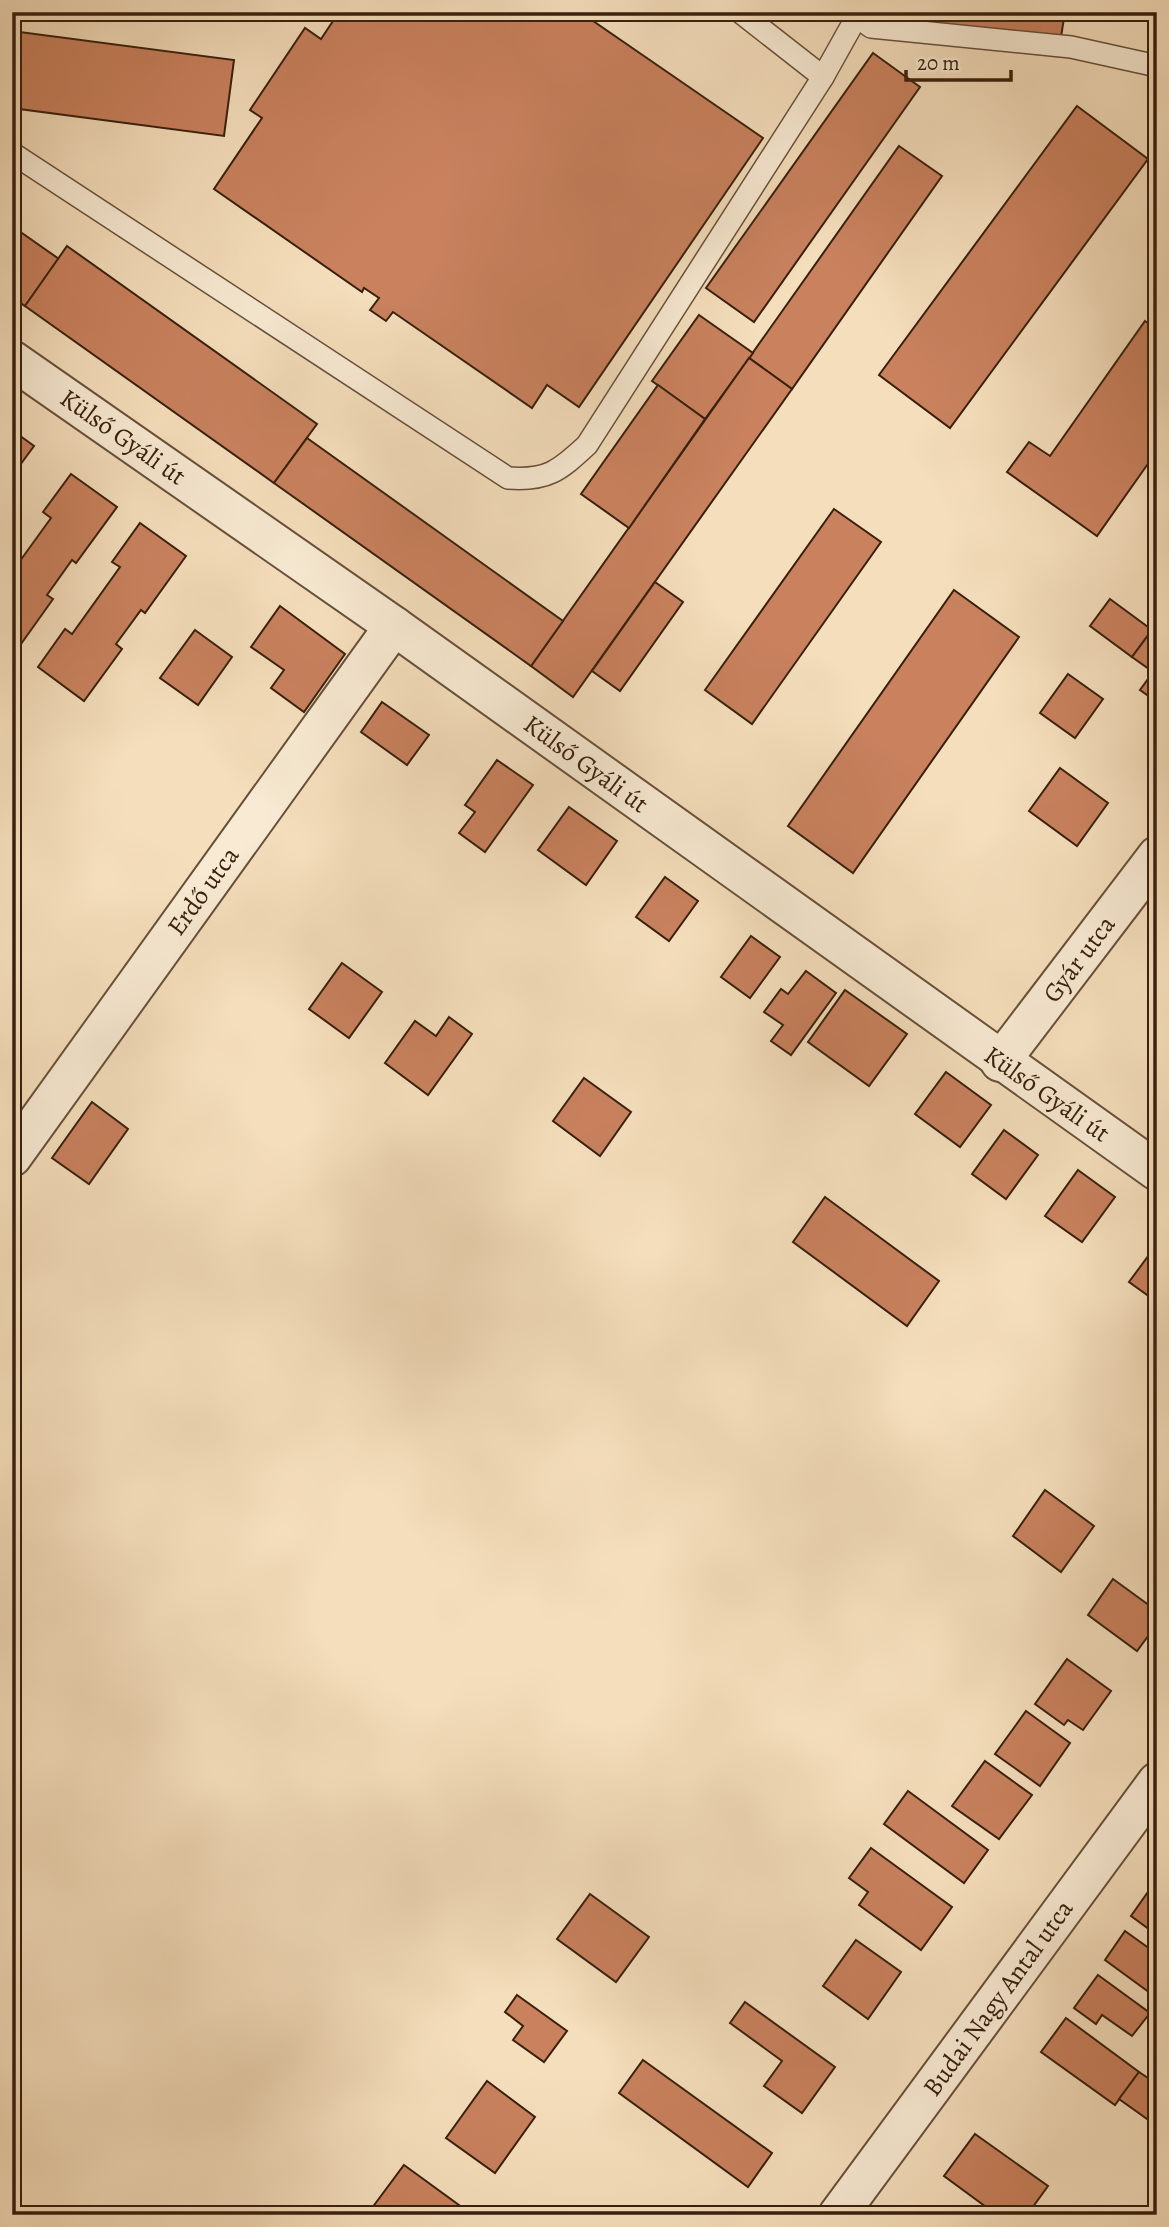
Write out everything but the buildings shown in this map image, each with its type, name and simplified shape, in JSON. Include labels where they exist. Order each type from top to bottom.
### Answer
[{"type":"street","name":"Külső Gyáli út","points":[[12,360],[394,626],[1000,1062],[1157,1171]]},
{"type":"street","name":"Erdő utca","points":[[12,1157],[394,626]]},
{"type":"street","name":"Gyár utca","points":[[1000,1062],[1157,856]]},
{"type":"street","name":"Budai Nagy Antal utca","points":[[838,2215],[1157,1782]]},
{"type":"lane","points":[[740,12],[823,77]]},
{"type":"lane","points":[[12,153],[508,478],[534,480],[559,470],[587,445],[823,77],[854,15],[871,27],[1071,47],[1157,66]]}]
